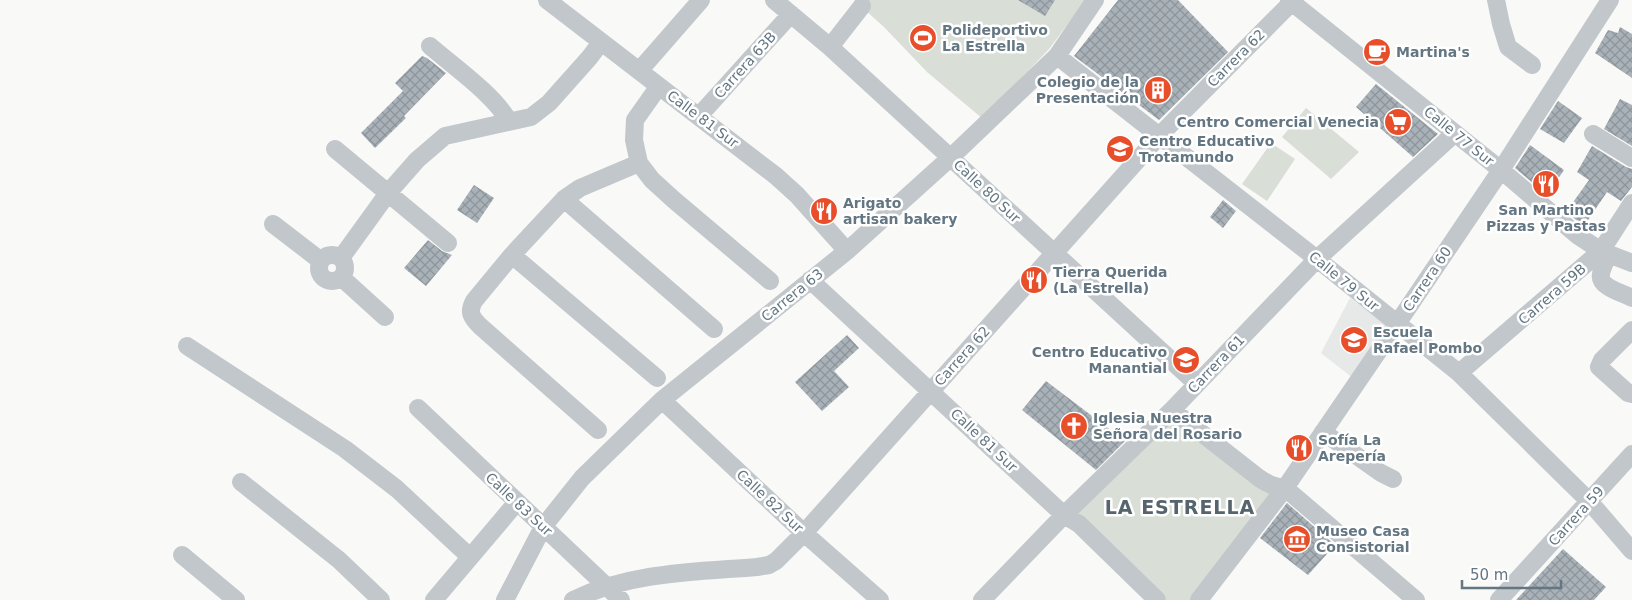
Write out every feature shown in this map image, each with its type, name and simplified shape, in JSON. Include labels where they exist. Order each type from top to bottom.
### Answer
[{"type":"street","name":"Calle 81 Sur","points":[[547,0],[760,162],[797,194],[847,251]]},
{"type":"street","points":[[639,71],[700,0]]},
{"type":"street","name":"Calle 80 Sur","points":[[774,0],[830,47],[1196,384]]},
{"type":"street","name":"Carrera 63","points":[[505,600],[543,527],[582,478],[662,400],[847,251],[950,158],[1057,56],[1095,0]]},
{"type":"street","points":[[1495,0],[1508,48],[1532,64]]},
{"type":"street","name":"Carrera 60","points":[[1199,600],[1285,488],[1501,170],[1610,0]]},
{"type":"street","name":"Calle 77 Sur","points":[[1291,1],[1501,170],[1577,235],[1605,253],[1632,263]]},
{"type":"street","name":"Carrera 62","points":[[573,600],[607,586],[646,577],[769,565],[776,561],[1159,136],[1291,1]]},
{"type":"street","points":[[830,47],[862,6]]},
{"type":"street","name":"Carrera 63B","points":[[699,116],[791,14]]},
{"type":"street","points":[[341,258],[388,194],[417,160],[445,136],[531,118],[549,103],[601,42]]},
{"type":"street","points":[[430,46],[494,101],[504,112],[509,122]]},
{"type":"street","name":"Calle 79 Sur","points":[[1057,56],[1317,259],[1459,373],[1589,501],[1632,551]]},
{"type":"street","points":[[659,86],[635,120],[634,140],[639,163],[652,180],[674,200],[770,281]]},
{"type":"street","name":"Carrera 61","points":[[982,600],[1064,515],[1172,410],[1317,259],[1455,133]]},
{"type":"street","points":[[1593,134],[1632,158]]},
{"type":"street","points":[[335,149],[448,243]]},
{"type":"street","points":[[598,430],[472,318],[470,308],[512,255],[564,199],[580,188],[639,163]]},
{"type":"street","points":[[564,199],[714,329]]},
{"type":"street","name":"Carrera 59B","points":[[1459,373],[1605,253],[1632,203]]},
{"type":"street","points":[[273,224],[321,261]]},
{"type":"street","points":[[1605,253],[1600,275],[1601,280],[1605,285],[1632,298]]},
{"type":"street","points":[[330,255],[341,258],[346,268],[342,278],[333,282],[324,278],[319,270],[321,261],[330,255]]},
{"type":"street","points":[[512,255],[657,378]]},
{"type":"street","points":[[342,278],[385,317]]},
{"type":"street","name":"Calle 81 Sur","points":[[810,280],[1064,515],[1079,524],[1157,600]]},
{"type":"street","points":[[1632,330],[1602,360],[1599,367],[1628,393],[1632,394]]},
{"type":"street","points":[[187,346],[345,449],[396,489],[470,557]]},
{"type":"street","name":"Calle 82 Sur","points":[[662,400],[880,600]]},
{"type":"street","name":"Calle 83 Sur","points":[[418,408],[621,600]]},
{"type":"street","points":[[1172,410],[1263,481],[1276,488],[1285,488],[1416,600]]},
{"type":"street","points":[[1323,432],[1380,473],[1393,479]]},
{"type":"street","name":"Carrera 59","points":[[1499,600],[1632,454]]},
{"type":"street","points":[[241,482],[339,560],[381,600]]},
{"type":"street","points":[[434,600],[517,502]]},
{"type":"street","points":[[182,555],[236,600]]},
{"type":"shaded area","points":[[854,0],[1086,0],[1049,49],[983,119],[927,72],[884,27]]},
{"type":"shaded area","points":[[1306,108],[1359,152],[1331,179],[1282,137]]},
{"type":"shaded area","points":[[1271,143],[1295,159],[1267,201],[1242,184]]},
{"type":"shaded area","name":"Escuela Rafael Pombo","points":[[1350,298],[1389,327],[1354,379],[1321,353]]},
{"type":"shaded area","points":[[1172,410],[1276,487],[1199,600],[1157,600],[1073,519]]},
{"type":"building","points":[[1018,0],[1055,0],[1045,16]]},
{"type":"building","name":"Colegio de la Presentación","points":[[1118,0],[1178,0],[1228,52],[1159,120],[1074,56]]},
{"type":"building","points":[[1620,27],[1632,34],[1632,78],[1595,53],[1608,30],[1618,33]]},
{"type":"building","points":[[422,56],[446,73],[404,116],[406,118],[375,148],[361,133],[403,91],[395,83]]},
{"type":"building","name":"Centro Comercial Venecia","points":[[1376,84],[1438,134],[1413,157],[1356,107]]},
{"type":"building","points":[[1620,99],[1632,105],[1632,146],[1604,129]]},
{"type":"building","points":[[1558,101],[1582,118],[1564,143],[1540,129]]},
{"type":"building","points":[[1530,145],[1564,170],[1547,195],[1515,168]]},
{"type":"building","points":[[1592,146],[1632,169],[1632,187],[1621,201],[1607,192],[1584,226],[1566,212],[1589,180],[1577,172]]},
{"type":"building","points":[[474,185],[494,198],[477,223],[457,210]]},
{"type":"building","points":[[1223,200],[1236,211],[1223,228],[1210,217]]},
{"type":"building","points":[[428,240],[442,251],[452,255],[426,286],[404,268]]},
{"type":"building","points":[[847,335],[859,348],[834,371],[849,387],[822,411],[795,382]]},
{"type":"building","name":"Iglesia Nuestra Señora del Rosario","points":[[1046,381],[1125,441],[1096,470],[1022,410]]},
{"type":"building","name":"Museo Casa Consistorial","points":[[1287,503],[1335,545],[1308,575],[1260,538]]},
{"type":"building","points":[[1563,549],[1606,587],[1594,600],[1516,600]]},
{"type":"place","name":"Polideportivo La Estrella","points":[[923,38]]},
{"type":"place","name":"Martina's","points":[[1377,52]]},
{"type":"place","name":"Colegio de la Presentación","points":[[1158,90]]},
{"type":"place","name":"Centro Comercial Venecia","points":[[1398,122]]},
{"type":"place","name":"Centro Educativo Trotamundo","points":[[1120,149]]},
{"type":"place","name":"San Martino Pizzas y Pastas","points":[[1546,184]]},
{"type":"place","name":"Arigato artisan bakery","points":[[824,211]]},
{"type":"place","name":"Tierra Querida (La Estrella)","points":[[1034,280]]},
{"type":"place","name":"Escuela Rafael Pombo","points":[[1354,340]]},
{"type":"place","name":"Centro Educativo Manantial","points":[[1186,360]]},
{"type":"place","name":"Iglesia Nuestra Señora del Rosario","points":[[1074,426]]},
{"type":"place","name":"Sofía La Arepería","points":[[1299,448]]},
{"type":"place","name":"Museo Casa Consistorial","points":[[1297,539]]},
{"type":"district","name":"LA ESTRELLA","points":[[1180,507]]}]
